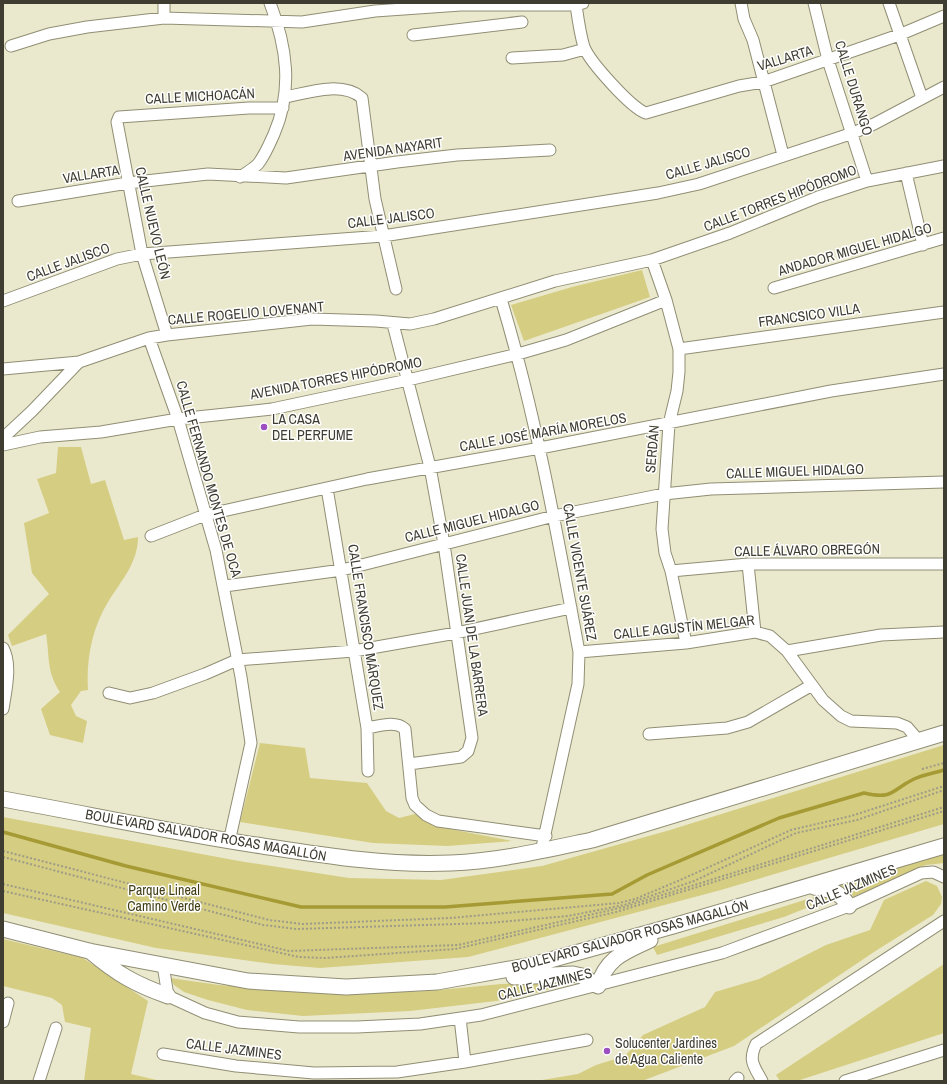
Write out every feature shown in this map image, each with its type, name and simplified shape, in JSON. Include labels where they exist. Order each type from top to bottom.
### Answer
[{"type":"highway","name":"BOULEVARD SALVADOR ROSAS MAGALLÓN","points":[[3,799],[229,842],[365,860],[416,863],[484,860],[541,852],[592,840],[944,733]]},
{"type":"highway","name":"BOULEVARD SALVADOR ROSAS MAGALLÓN","points":[[3,929],[89,951],[248,981],[338,987],[437,982],[532,965],[688,922],[944,846]]},
{"type":"highway","points":[[811,886],[837,892],[842,895],[849,906]]},
{"type":"highway","points":[[437,982],[562,974],[582,976],[598,986],[606,966],[621,954],[688,922]]},
{"type":"highway","points":[[89,951],[123,977],[168,996]]},
{"type":"street","points":[[164,3],[164,18]]},
{"type":"street","points":[[240,177],[257,165],[266,153],[286,97],[285,61],[277,22],[270,3]]},
{"type":"street","points":[[740,3],[752,40],[783,155]]},
{"type":"street","name":"CALLE DURANGO","points":[[814,3],[828,60],[853,132],[866,181]]},
{"type":"street","points":[[889,3],[922,98]]},
{"type":"street","points":[[484,26],[493,16],[495,4]]},
{"type":"street","points":[[11,46],[49,34],[87,27],[164,18],[302,22],[375,11],[461,5],[579,4],[579,25],[585,49],[563,55],[512,58]]},
{"type":"street","name":"VALLARTA","points":[[585,49],[594,63],[632,105],[646,112],[739,86],[763,82],[899,35],[944,16]]},
{"type":"street","points":[[413,35],[522,22]]},
{"type":"street","name":"CALLE JALISCO","points":[[3,301],[117,259],[142,254],[383,236],[658,193],[699,184],[874,124],[944,87]]},
{"type":"street","points":[[286,97],[348,89],[358,94],[362,98],[364,104],[370,167],[383,236],[396,288]]},
{"type":"street","name":"CALLE MICHOACÁN","points":[[119,116],[283,108]]},
{"type":"street","name":"CALLE NUEVO LEÓN","points":[[119,116],[117,122],[142,254],[167,335]]},
{"type":"street","name":"AVENIDA NAYARIT","points":[[240,177],[286,178],[457,155],[550,150]]},
{"type":"street","name":"CALLE TORRES HIPÓDROMO","points":[[652,260],[730,234],[818,197],[866,181],[944,166]]},
{"type":"street","points":[[906,173],[923,245]]},
{"type":"street","name":"VALLARTA","points":[[18,201],[128,183],[208,174],[240,177]]},
{"type":"street","name":"ANDADOR MIGUEL HIDALGO","points":[[774,288],[944,238]]},
{"type":"street","name":"CALLE ROGELIO LOVENANT","points":[[3,369],[79,362],[149,338],[167,335],[312,319],[376,321],[393,324],[410,324],[434,319],[502,299],[555,281],[652,260]]},
{"type":"street","name":"SERDÁN","points":[[652,260],[666,300],[679,349],[680,372],[669,424],[662,529],[665,553],[672,571],[686,643]]},
{"type":"street","name":"CALLE VICENTE SUÁREZ","points":[[502,299],[518,354],[540,448],[579,652],[578,684],[546,836],[541,852]]},
{"type":"street","name":"AVENIDA TORRES HIPÓDROMO","points":[[3,445],[40,437],[101,432],[178,419],[272,409],[408,380],[518,354],[566,340],[666,300]]},
{"type":"street","name":"FRANCSICO VILLA","points":[[679,349],[944,312]]},
{"type":"street","name":"CALLE JUAN DE LA BARRERA","points":[[393,324],[430,467],[444,544],[472,738],[468,752],[461,757],[409,764]]},
{"type":"street","name":"CALLE FERNANDO MONTES DE OCA","points":[[149,338],[178,419],[206,515],[225,586],[241,677],[251,743],[229,842]]},
{"type":"street","name":"CALLE ROGELIO LOVENANT","points":[[3,438],[32,411],[79,362]]},
{"type":"street","name":"CALLE JOSÉ MARÍA MORELOS","points":[[151,536],[206,515],[327,488],[430,467],[669,424],[831,391],[944,374]]},
{"type":"street","name":"CALLE MIGUEL HIDALGO","points":[[225,586],[342,570],[554,516],[664,494],[711,489],[944,482]]},
{"type":"street","name":"CALLE FRANCISCO MÁRQUEZ","points":[[327,488],[342,570],[367,728],[368,771]]},
{"type":"street","points":[[748,564],[755,632]]},
{"type":"street","name":"CALLE ÁLVARO OBREGÓN","points":[[672,571],[748,564],[944,564]]},
{"type":"street","points":[[108,693],[130,698],[153,693],[205,674],[237,660],[354,651],[456,633],[571,608]]},
{"type":"street","name":"CALLE AGUSTÍN MELGAR","points":[[579,652],[686,643],[755,632],[770,636],[788,650],[823,700],[841,716],[851,721],[897,723],[907,727],[919,741]]},
{"type":"street","points":[[788,650],[881,635],[944,632]]},
{"type":"street","points":[[3,709],[6,690],[4,656]]},
{"type":"street","points":[[649,734],[727,728],[748,722],[812,685]]},
{"type":"street","points":[[367,728],[392,724],[401,726],[405,730],[412,798],[415,805],[426,815],[438,821],[546,836]]},
{"type":"street","name":"CALLE JAZMINES","points":[[168,996],[205,1013],[238,1022],[299,1027],[357,1027],[420,1024],[481,1015],[722,953],[849,906],[921,873],[933,872],[944,877]]},
{"type":"street","points":[[762,1081],[752,1063],[752,1053],[756,1044],[944,921]]},
{"type":"street","points":[[163,966],[168,996]]},
{"type":"street","points":[[3,1022],[8,1003]]},
{"type":"street","points":[[460,1018],[465,1062]]},
{"type":"street","points":[[39,1081],[56,1028]]},
{"type":"street","name":"CALLE JAZMINES","points":[[164,1054],[236,1066],[314,1073],[397,1072],[465,1062],[587,1040]]},
{"type":"street","points":[[845,1081],[944,1050]]},
{"type":"path","points":[[922,769],[944,763]]},
{"type":"path","points":[[3,851],[269,920],[302,924],[450,918],[601,905],[635,899],[791,830],[850,816],[944,786]]},
{"type":"path","points":[[3,857],[263,925],[297,929],[488,923],[568,916],[624,905],[694,881],[796,833],[857,820],[944,790]]},
{"type":"path","points":[[3,884],[289,951],[458,945],[624,907],[944,808]]},
{"type":"path","points":[[3,891],[299,957],[324,958],[455,949],[616,912],[944,811]]},
{"type":"green space","points":[[642,270],[650,297],[524,341],[511,305],[572,287]]},
{"type":"green space","points":[[58,447],[81,447],[91,484],[105,480],[124,540],[138,537],[132,563],[102,612],[94,633],[89,656],[88,690],[81,691],[71,705],[76,716],[87,721],[83,743],[50,735],[41,709],[60,692],[50,670],[46,634],[12,646],[8,635],[49,594],[32,573],[24,523],[49,513],[37,479],[56,473]]},
{"type":"green space","points":[[260,743],[305,748],[310,778],[367,783],[386,811],[399,818],[415,814],[434,826],[512,841],[447,846],[373,843],[240,822]]},
{"type":"green space","name":"Parque Lineal Camino Verde","points":[[944,745],[944,824],[721,890],[468,957],[320,968],[273,964],[156,948],[3,913],[3,817],[239,861],[349,878],[441,880],[542,866],[670,830]]},
{"type":"green space","points":[[944,854],[944,863],[926,865],[853,897],[850,890],[837,884]]},
{"type":"green space","points":[[926,881],[937,886],[942,897],[941,904],[933,915],[877,950],[734,1046],[642,1081],[536,1081],[578,1074],[596,1065],[625,1056],[643,1035],[705,1007],[715,992],[759,979],[826,945],[870,930],[884,900]]},
{"type":"green space","points":[[827,893],[831,898],[784,917],[657,955],[653,947]]},
{"type":"green space","points":[[3,939],[83,958],[148,1001],[131,1074],[161,1081],[84,1081],[91,1028],[65,1022],[62,1005],[52,998],[3,986]]},
{"type":"green space","points":[[944,964],[944,1033],[797,1081],[780,1081],[776,1075]]},
{"type":"green space","points":[[170,978],[219,985],[327,994],[429,991],[501,984],[575,982],[532,994],[496,1001],[410,1011],[303,1016],[247,1010],[208,1000],[184,992],[174,985]]},
{"type":"waterway","points":[[3,832],[126,866],[301,907],[445,907],[612,894],[647,875],[779,818],[864,793],[887,795],[914,779],[944,770]]},
{"type":"place","name":"LA CASA DEL PERFUME","points":[[264,427]]},
{"type":"place","name":"Solucenter Jardines de Agua Caliente","points":[[607,1051]]}]
